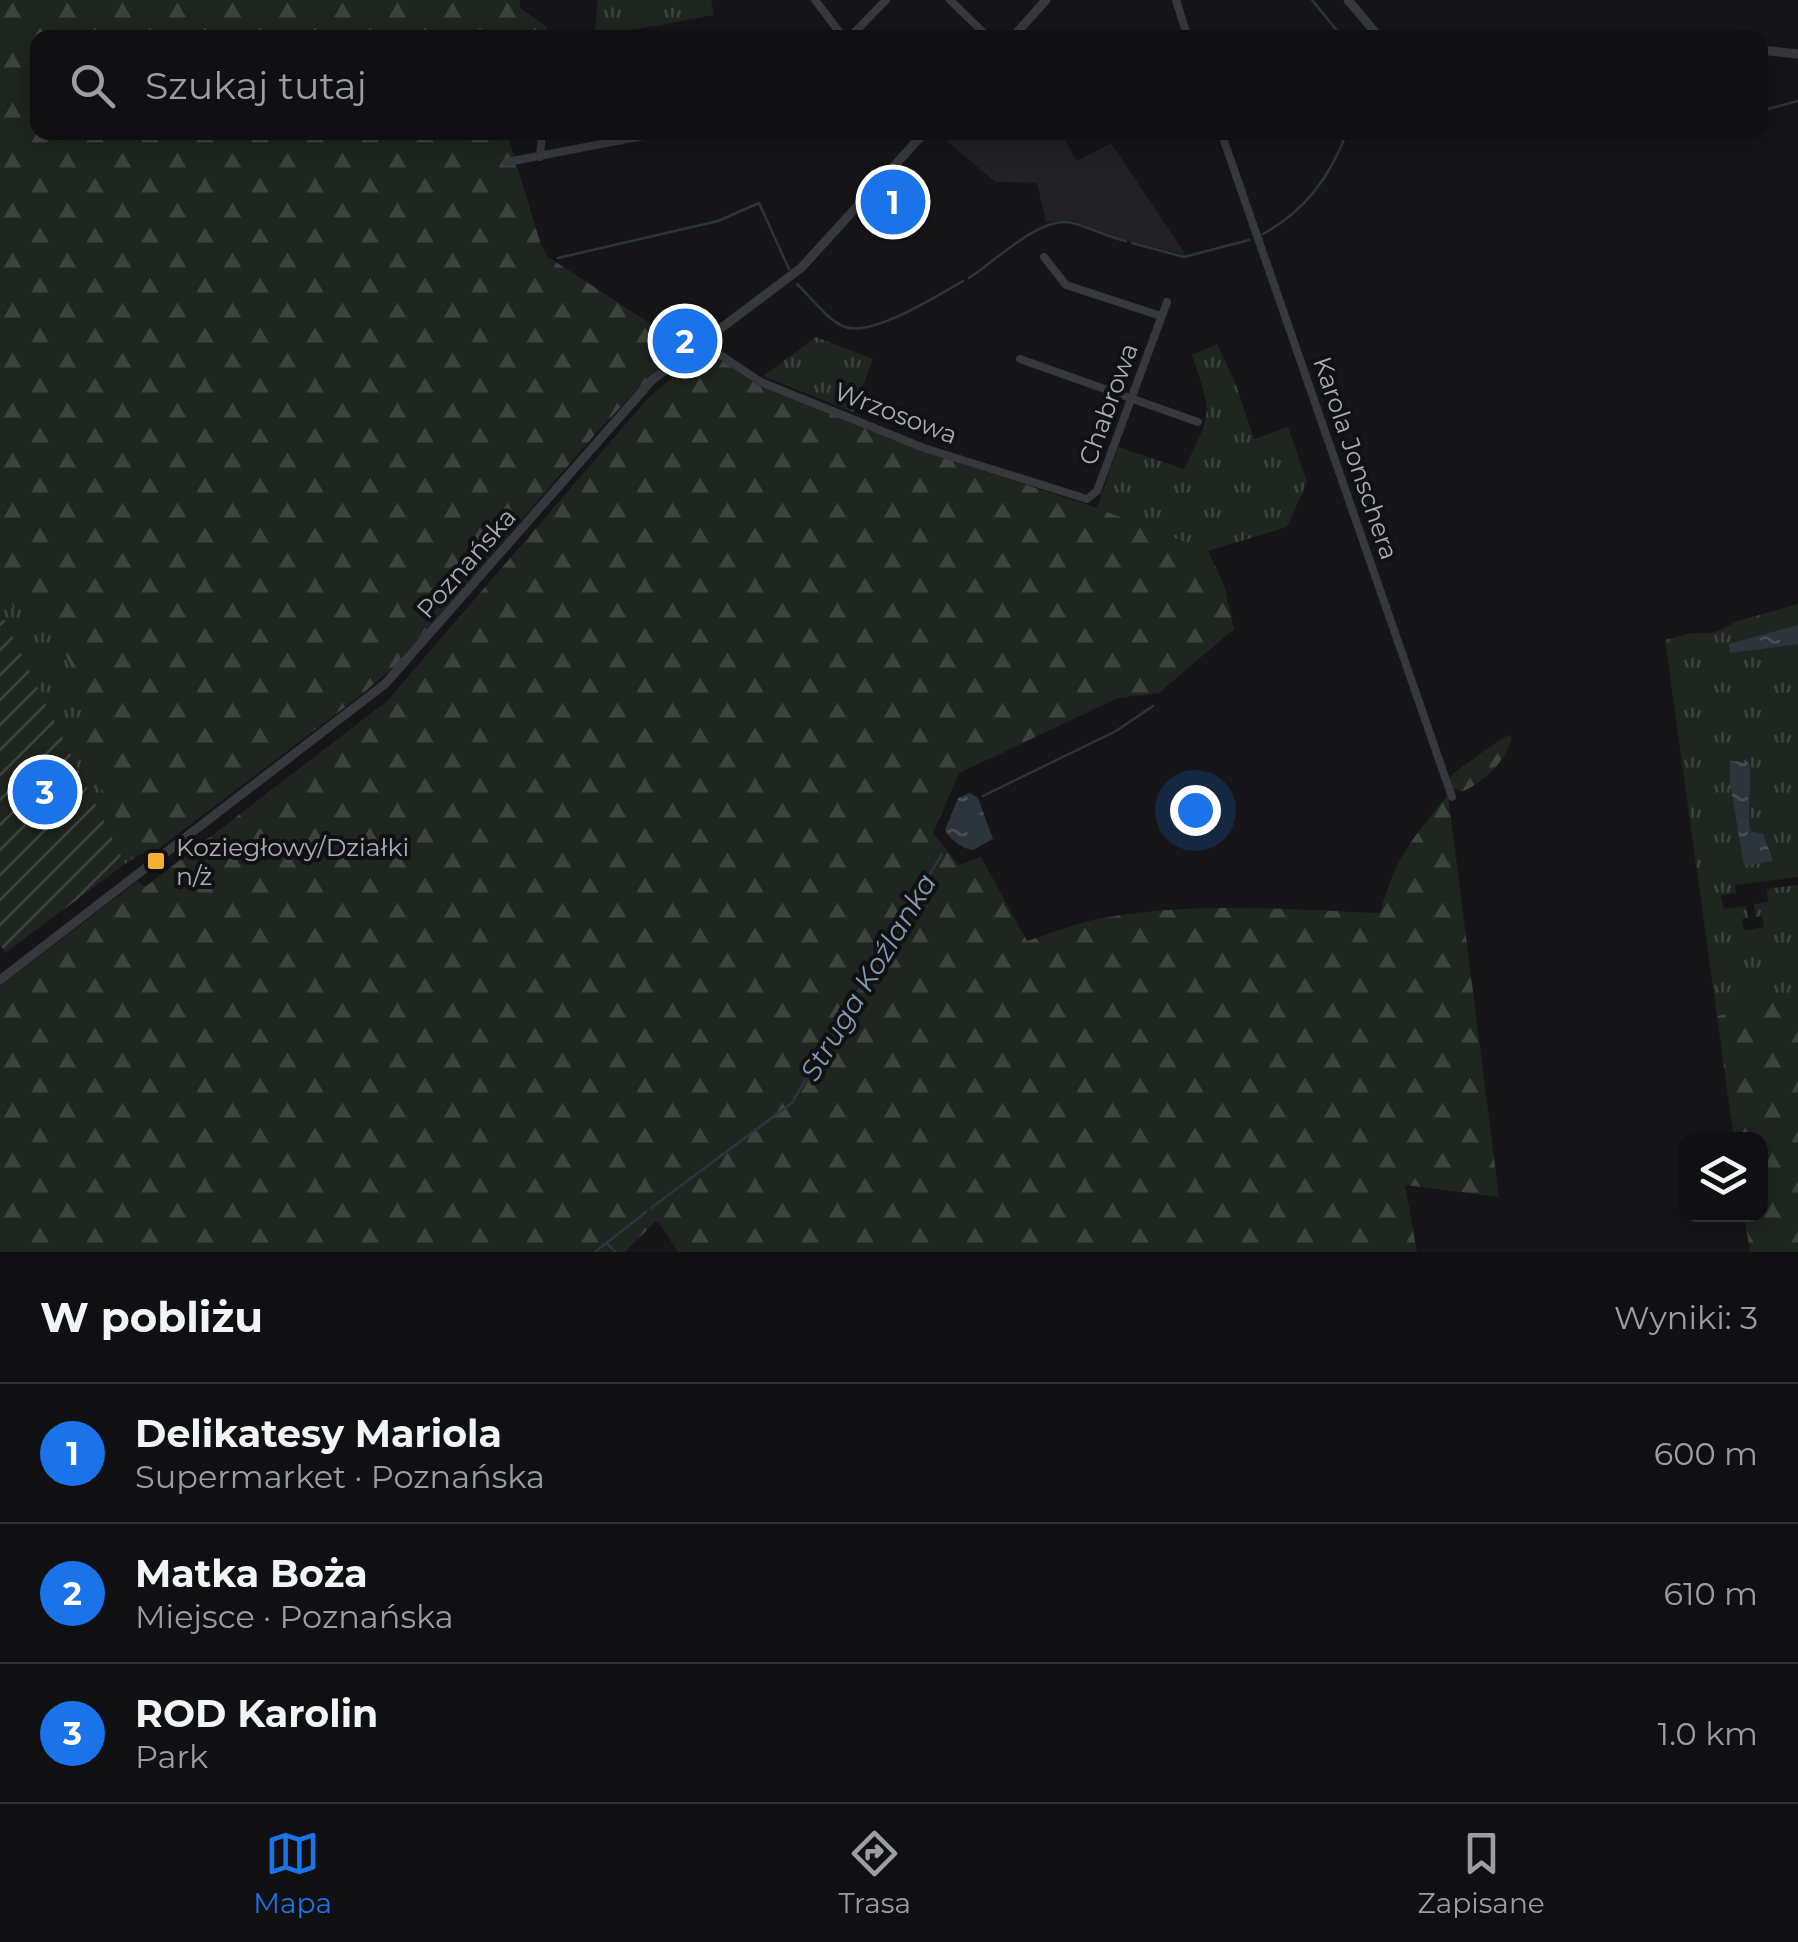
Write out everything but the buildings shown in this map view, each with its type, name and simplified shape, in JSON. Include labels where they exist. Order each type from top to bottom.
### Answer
[{"type":"street","points":[[815,0],[840,30]]},
{"type":"street","points":[[855,30],[886,0]]},
{"type":"street","points":[[950,0],[982,30]]},
{"type":"street","points":[[1019,30],[1046,0]]},
{"type":"street","points":[[1176,0],[1185,30]]},
{"type":"street","points":[[1348,0],[1373,30]]},
{"type":"street","points":[[1768,51],[1798,54]]},
{"type":"street","points":[[540,157],[541,140]]},
{"type":"street","points":[[507,162],[612,140]]},
{"type":"street","name":"Poznańska","points":[[0,980],[385,684],[643,389],[801,268],[918,140]]},
{"type":"street","name":"Karola Jonschera","points":[[1224,140],[1452,797]]},
{"type":"street","name":"Chabrowa","points":[[1044,257],[1066,285],[1161,316]]},
{"type":"street","name":"Chabrowa","points":[[1087,500],[1096,494],[1167,302]]},
{"type":"street","name":"Wrzosowa","points":[[701,342],[761,382],[924,448],[1087,500]]},
{"type":"street","points":[[1020,359],[1198,422]]},
{"type":"shaded area","points":[[946,140],[1065,140],[1077,161],[1111,143],[1186,255],[1106,235],[1073,220],[1046,222],[1037,183],[995,182]]},
{"type":"green space","points":[[0,0],[520,0],[520,8],[546,30],[30,30],[30,140],[509,140],[548,257],[677,341],[677,354],[651,375],[598,431],[395,666],[153,853],[148,851],[136,857],[75,735],[97,722],[38,596],[14,608],[0,579]]},
{"type":"green space","points":[[598,0],[711,0],[714,15],[632,30],[595,30]]},
{"type":"green space","points":[[816,337],[873,359],[853,412],[763,376]]},
{"type":"green space","points":[[1217,344],[1254,439],[1288,427],[1307,482],[1287,527],[1208,551],[1097,508],[1118,447],[1184,469],[1205,424],[1206,413],[1192,355]]},
{"type":"green space","points":[[706,350],[758,385],[922,451],[1097,508],[1208,551],[1224,585],[1234,629],[1159,693],[1118,698],[959,773],[933,833],[959,865],[981,857],[1027,941],[1093,920],[1164,910],[1380,913],[1406,850],[1448,795],[1499,1197],[1405,1185],[1417,1252],[678,1252],[655,1222],[625,1252],[0,1252],[0,986],[138,881],[145,887],[387,701],[650,396]]},
{"type":"green space","points":[[0,579],[14,607],[38,595],[97,722],[75,735],[136,857],[125,864],[0,611]]},
{"type":"green space","points":[[1798,604],[1798,877],[1735,885],[1736,893],[1721,895],[1724,909],[1746,906],[1744,931],[1764,927],[1762,916],[1756,917],[1754,904],[1768,902],[1767,889],[1798,885],[1798,997],[1717,1016],[1665,640],[1692,633],[1713,633],[1738,621]]},
{"type":"green space","points":[[0,611],[125,864],[5,953],[0,944]]},
{"type":"green space","points":[[1512,735],[1501,761],[1486,777],[1461,792],[1450,786],[1448,780],[1454,773]]},
{"type":"green space","points":[[1798,997],[1798,1252],[1750,1252],[1745,1222],[1768,1222],[1768,1132],[1733,1132],[1717,1016]]},
{"type":"water","points":[[1798,625],[1798,644],[1730,653],[1729,644]]},
{"type":"water","points":[[1730,761],[1749,762],[1750,831],[1763,834],[1773,861],[1744,866]]},
{"type":"water","points":[[970,793],[978,798],[993,839],[973,850],[957,843],[945,830],[958,798]]},
{"type":"waterway","points":[[1312,0],[1336,30]]},
{"type":"waterway","points":[[1768,109],[1798,101]]},
{"type":"waterway","points":[[1263,234],[1304,203],[1333,164],[1344,140]]},
{"type":"waterway","points":[[558,258],[718,221],[759,203],[789,269]]},
{"type":"waterway","points":[[969,278],[1033,232],[1060,222],[1126,241]]},
{"type":"waterway","points":[[1132,243],[1184,257],[1249,240]]},
{"type":"waterway","points":[[797,284],[832,319],[845,327],[857,328],[888,321],[963,281]]},
{"type":"waterway","points":[[983,796],[1116,731],[1153,706]]},
{"type":"waterway","name":"Struga Koźlanka","points":[[794,1099],[942,854]]},
{"type":"waterway","name":"Struga Koźlanka","points":[[651,1208],[793,1102]]},
{"type":"waterway","name":"Struga Koźlanka","points":[[595,1252],[646,1212]]},
{"type":"waterway","points":[[607,1244],[616,1252]]},
{"type":"place","name":"Delikatesy Mariola","points":[[893,202]]},
{"type":"place","name":"Matka Boża","points":[[685,341]]},
{"type":"place","name":"ROD Karolin","points":[[45,792]]},
{"type":"place","name":"Koziegłowy/Działki n/ż","points":[[156,861]]}]
